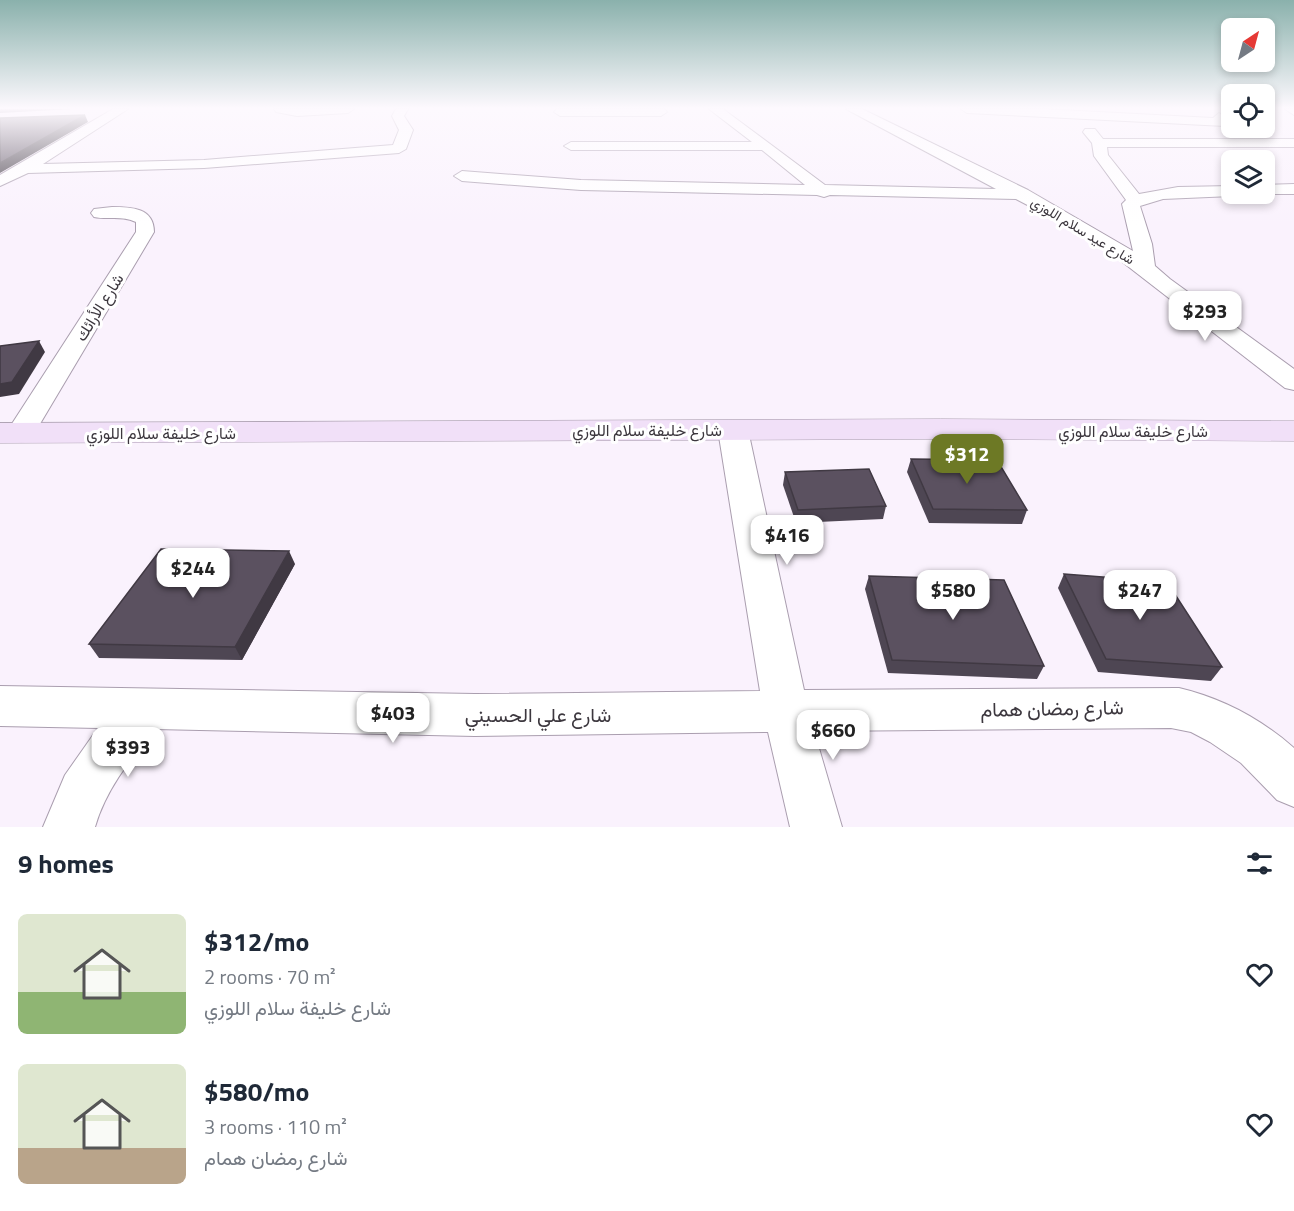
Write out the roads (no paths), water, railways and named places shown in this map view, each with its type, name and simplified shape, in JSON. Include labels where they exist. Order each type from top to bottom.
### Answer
[{"type":"street","points":[[0,181],[58,148]]},
{"type":"street","points":[[23,169],[194,164],[400,148]]},
{"type":"street","points":[[571,148],[579,175]]},
{"type":"street","points":[[766,148],[824,192]]},
{"type":"street","name":"شارع عيد سلام اللوزي","points":[[929,148],[1022,194],[1096,236],[1145,268],[1162,284],[1294,382]]},
{"type":"street","points":[[1100,148],[1101,156],[1134,199]]},
{"type":"street","points":[[462,176],[579,175],[824,192],[1022,194]]},
{"type":"street","points":[[1275,190],[1294,189]]},
{"type":"street","points":[[1134,199],[1158,195],[1221,192]]},
{"type":"street","points":[[1134,199],[1131,204],[1142,244],[1145,268]]},
{"type":"street","name":"شارع الأرائك","points":[[10,433],[145,232],[145,220],[140,217],[121,213],[100,213]]},
{"type":"street","points":[[733,430],[786,712],[816,827]]},
{"type":"street","name":"شارع خليفة سلام اللوزي","points":[[10,433],[733,430],[1294,431]]},
{"type":"street","name":"شارع علي الحسيني","points":[[0,706],[475,715],[786,712]]},
{"type":"street","points":[[69,827],[77,798],[103,755],[146,707]]},
{"type":"street","name":"شارع رمضان همام","points":[[786,712],[1178,708],[1200,714],[1256,747],[1285,771],[1294,783]]}]
